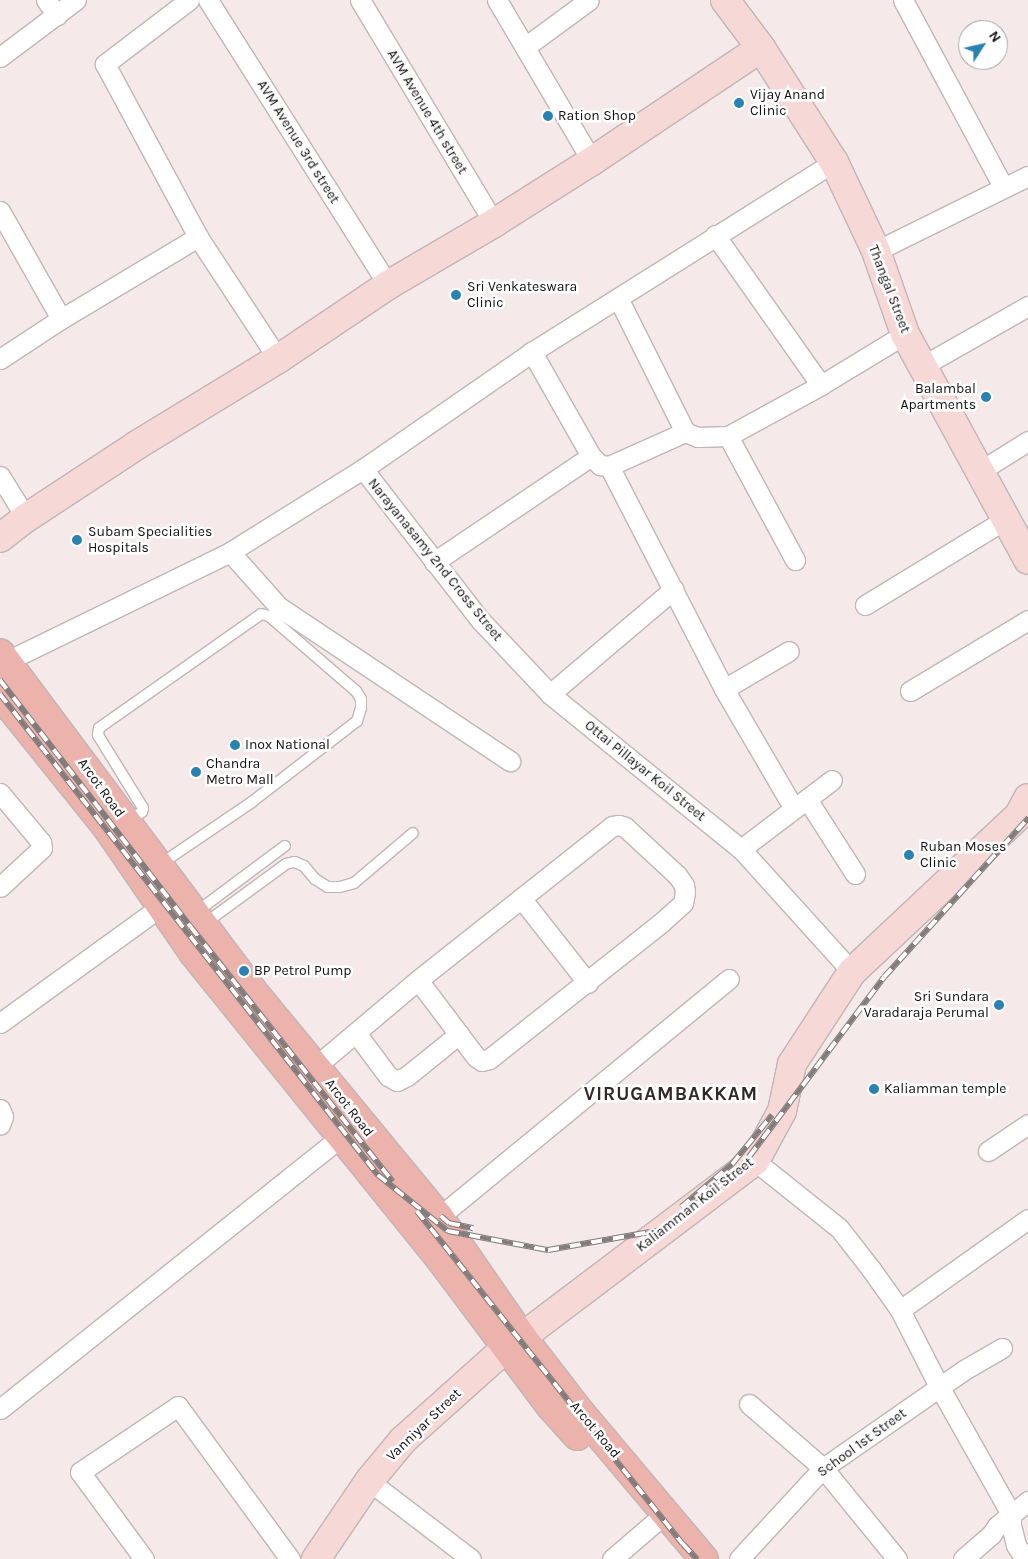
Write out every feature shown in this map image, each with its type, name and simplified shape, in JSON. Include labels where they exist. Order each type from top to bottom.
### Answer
[{"type":"main road","name":"Arcot Road","points":[[4,657],[127,823],[150,872],[160,907],[194,954],[442,1260],[514,1342],[580,1412],[654,1523],[686,1559]]},
{"type":"main road","name":"Arcot Road","points":[[4,707],[106,826],[199,919],[252,990],[439,1217],[514,1342]]},
{"type":"main road","name":"Arcot Road","points":[[619,1471],[704,1559]]},
{"type":"street","points":[[46,0],[57,15]]},
{"type":"street","points":[[0,57],[76,0]]},
{"type":"street","points":[[188,0],[105,64],[198,237],[278,359]]},
{"type":"street","name":"AVM Avenue 3rd street","points":[[208,0],[388,285]]},
{"type":"street","name":"AVM Avenue 4th street","points":[[360,0],[494,223]]},
{"type":"street","points":[[497,0],[592,161]]},
{"type":"street","points":[[525,47],[589,0]]},
{"type":"street","name":"Thangal Street","points":[[725,0],[761,48],[834,162],[876,251],[905,334],[924,365],[1028,560]]},
{"type":"street","points":[[902,0],[1004,188]]},
{"type":"street","points":[[0,538],[26,518],[137,445],[278,359],[388,285],[494,223],[592,161],[761,48]]},
{"type":"street","points":[[4,657],[230,552],[362,469],[532,352],[715,235],[834,162]]},
{"type":"street","points":[[876,251],[1028,176]]},
{"type":"street","points":[[0,212],[60,319]]},
{"type":"street","points":[[715,235],[821,386]]},
{"type":"street","points":[[0,359],[60,319],[198,237]]},
{"type":"street","points":[[618,298],[685,432],[698,437],[728,436],[821,386],[905,334]]},
{"type":"street","points":[[924,365],[1028,306]]},
{"type":"street","points":[[532,352],[591,456],[600,465],[609,466],[685,432]]},
{"type":"street","points":[[728,436],[795,560]]},
{"type":"street","points":[[980,472],[1028,441]]},
{"type":"street","points":[[434,562],[591,456]]},
{"type":"street","points":[[609,466],[724,689],[800,803],[856,874]]},
{"type":"street","name":"Narayanasamy 2nd Cross Street","points":[[362,469],[481,621],[550,694]]},
{"type":"street","points":[[0,476],[26,518]]},
{"type":"street","points":[[865,605],[1006,518]]},
{"type":"street","points":[[230,552],[279,607],[510,761]]},
{"type":"street","points":[[550,694],[674,589]]},
{"type":"street","points":[[910,691],[1028,620]]},
{"type":"street","points":[[724,689],[789,651]]},
{"type":"street","name":"Ottai Pillayar Koil Street","points":[[550,694],[740,849],[852,972]]},
{"type":"street","points":[[740,849],[832,780]]},
{"type":"street","points":[[0,793],[41,842],[42,848],[0,887]]},
{"type":"street","name":"Kaliamman Koil Street","points":[[514,1342],[755,1161],[782,1111],[792,1064],[852,972],[1026,814]]},
{"type":"street","points":[[316,1066],[418,980],[606,830],[619,825],[625,827],[677,875],[685,892],[683,903],[588,983],[488,1059],[482,1061],[476,1057],[418,980]]},
{"type":"street","points":[[521,898],[588,983]]},
{"type":"street","points":[[0,1023],[160,907]]},
{"type":"street","points":[[439,1217],[729,979]]},
{"type":"street","points":[[356,1033],[388,1076],[397,1081],[407,1076],[459,1034]]},
{"type":"street","points":[[0,1109],[3,1116],[0,1125]]},
{"type":"street","points":[[988,1151],[1028,1124]]},
{"type":"street","points":[[0,1409],[342,1136]]},
{"type":"street","points":[[755,1161],[839,1228],[872,1269],[900,1310],[940,1388],[1011,1514],[1011,1525],[1016,1545],[1025,1559]]},
{"type":"street","points":[[900,1310],[1028,1219]]},
{"type":"street","name":"Vanniyar Street","points":[[316,1559],[369,1481],[403,1440],[514,1342]]},
{"type":"street","name":"School 1st Street","points":[[739,1559],[823,1468],[964,1370],[1002,1348]]},
{"type":"street","points":[[749,1404],[823,1468],[897,1559]]},
{"type":"street","points":[[144,1559],[80,1472],[178,1406],[290,1559]]},
{"type":"street","points":[[369,1481],[471,1559]]},
{"type":"street","points":[[963,1559],[1011,1514],[1028,1502]]},
{"type":"street","points":[[612,1559],[654,1523]]},
{"type":"lane","points":[[127,823],[142,812],[143,808],[98,735],[99,728],[261,614],[269,616],[356,691],[361,699],[361,708],[357,721],[252,802],[150,872]]},
{"type":"lane","points":[[199,919],[286,864],[295,862],[304,866],[315,879],[328,886],[340,887],[354,883],[413,833]]},
{"type":"lane","points":[[199,919],[285,846]]},
{"type":"railway","points":[[0,680],[191,927],[393,1182]]},
{"type":"railway","points":[[0,694],[378,1175],[448,1231],[548,1250],[661,1230],[736,1174],[884,977],[1028,818]]},
{"type":"railway","points":[[681,1207],[732,1164],[772,1115]]},
{"type":"railway","points":[[417,1211],[683,1544],[697,1559]]},
{"type":"railway","points":[[441,1216],[449,1223],[473,1228]]},
{"type":"place","name":"Vijay Anand Clinic","points":[[739,103]]},
{"type":"place","name":"Ration Shop","points":[[548,116]]},
{"type":"place","name":"Sri Venkateswara Clinic","points":[[456,295]]},
{"type":"place","name":"Balambal Apartments","points":[[986,397]]},
{"type":"place","name":"Subam Specialities Hospitals","points":[[77,540]]},
{"type":"place","name":"Inox National","points":[[235,745]]},
{"type":"place","name":"Chandra Metro Mall","points":[[196,772]]},
{"type":"place","name":"Ruban Moses Clinic","points":[[909,855]]},
{"type":"place","name":"BP Petrol Pump","points":[[244,971]]},
{"type":"place","name":"Sri Sundara Varadaraja Perumal","points":[[999,1005]]},
{"type":"place","name":"Kaliamman temple","points":[[874,1089]]},
{"type":"district","name":"VIRUGAMBAKKAM","points":[[671,1095]]}]
